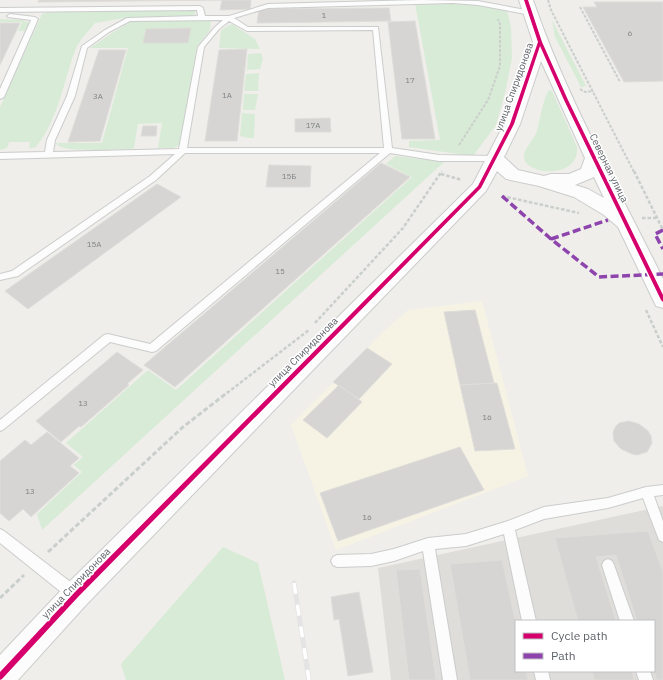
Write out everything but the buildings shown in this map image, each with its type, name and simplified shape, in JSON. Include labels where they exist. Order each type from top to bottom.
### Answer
[{"type":"street","name":"улица Спиридонова","points":[[0,677],[76,595],[485,187],[495,159],[512,124],[540,42],[528,6]]},
{"type":"street","name":"Северная улица","points":[[540,42],[594,158],[633,222],[663,300]]},
{"type":"street","points":[[485,187],[504,179],[542,181],[572,180],[589,172],[594,158]]},
{"type":"street","points":[[495,159],[512,175],[542,181],[581,193],[633,222]]},
{"type":"lane","points":[[49,154],[51,140],[71,96],[84,47],[107,31],[129,19],[229,18],[268,6],[453,1],[494,7],[528,6]]},
{"type":"lane","points":[[0,10],[200,8],[202,18]]},
{"type":"lane","points":[[0,16],[21,16],[35,19],[0,97]]},
{"type":"lane","points":[[229,18],[247,29],[376,28],[388,150]]},
{"type":"lane","points":[[0,276],[15,274],[153,178],[183,151],[201,47],[217,28],[229,18]]},
{"type":"lane","points":[[0,426],[108,338],[152,348],[388,150]]},
{"type":"lane","points":[[0,156],[183,151],[388,150],[439,158],[495,159]]},
{"type":"lane","points":[[337,561],[379,558],[394,555],[428,544],[466,540],[508,527],[544,513],[608,503],[646,492],[663,490]]},
{"type":"lane","points":[[646,492],[663,536]]},
{"type":"lane","points":[[508,527],[529,620]]},
{"type":"lane","points":[[0,535],[76,595]]},
{"type":"lane","points":[[428,544],[450,680]]},
{"type":"lane","points":[[608,565],[627,620]]},
{"type":"path","points":[[548,0],[551,10],[663,230]]},
{"type":"path","points":[[44,556],[183,427],[310,328],[403,228],[488,100],[500,66],[500,24],[494,7]]},
{"type":"path","points":[[580,7],[620,82]]},
{"type":"path","points":[[440,174],[585,214]]},
{"type":"path","points":[[633,222],[656,218]]},
{"type":"path","points":[[0,598],[27,572]]},
{"type":"shaded area","points":[[482,301],[528,476],[336,550],[291,425],[381,334],[408,310]]},
{"type":"shaded area","points":[[663,506],[663,680],[391,680],[378,568]]},
{"type":"green space","points":[[455,2],[507,11],[511,27],[512,58],[505,93],[496,125],[473,156],[409,147],[409,141],[440,140],[415,3]]},
{"type":"green space","points":[[194,10],[196,16],[130,17],[95,23],[82,38],[76,48],[55,113],[50,125],[35,148],[29,148],[30,142],[9,142],[7,148],[0,150],[0,107],[42,14],[54,11]]},
{"type":"green space","points":[[0,19],[22,20],[29,23],[26,31],[18,31],[22,22],[0,22]]},
{"type":"green space","points":[[552,20],[586,86],[581,87],[555,37]]},
{"type":"green space","points":[[132,21],[211,21],[210,30],[197,46],[181,141],[178,146],[173,148],[158,148],[162,123],[138,124],[134,148],[130,149],[78,150],[68,149],[56,143],[102,143],[128,48],[90,48]]},
{"type":"green space","points":[[232,24],[255,39],[260,49],[219,48],[221,30]]},
{"type":"green space","points":[[261,53],[263,59],[260,69],[247,70],[248,54]]},
{"type":"green space","points":[[259,73],[258,91],[244,91],[246,74]]},
{"type":"green space","points":[[549,90],[552,91],[577,147],[576,157],[570,165],[553,171],[543,171],[527,164],[524,155],[536,134],[543,104]]},
{"type":"green space","points":[[244,94],[258,94],[255,110],[243,110]]},
{"type":"green space","points":[[242,113],[255,114],[254,138],[240,136]]},
{"type":"green space","points":[[395,156],[444,162],[42,530],[37,514],[82,472],[74,465],[83,457],[66,443],[148,370],[176,390],[412,177],[386,164]]},
{"type":"green space","points":[[223,547],[258,563],[285,680],[126,680],[121,664]]},
{"type":"railway","points":[[294,583],[309,680]]},
{"type":"marked path","points":[[502,196],[551,239],[599,277],[663,274]]},
{"type":"marked path","points":[[551,239],[608,220]]},
{"type":"marked path","points":[[663,230],[655,234],[663,249]]},
{"type":"cycle path","points":[[526,0],[540,42],[566,100],[663,300]]},
{"type":"cycle path","points":[[0,677],[76,595],[480,187],[512,124],[540,42]]}]
